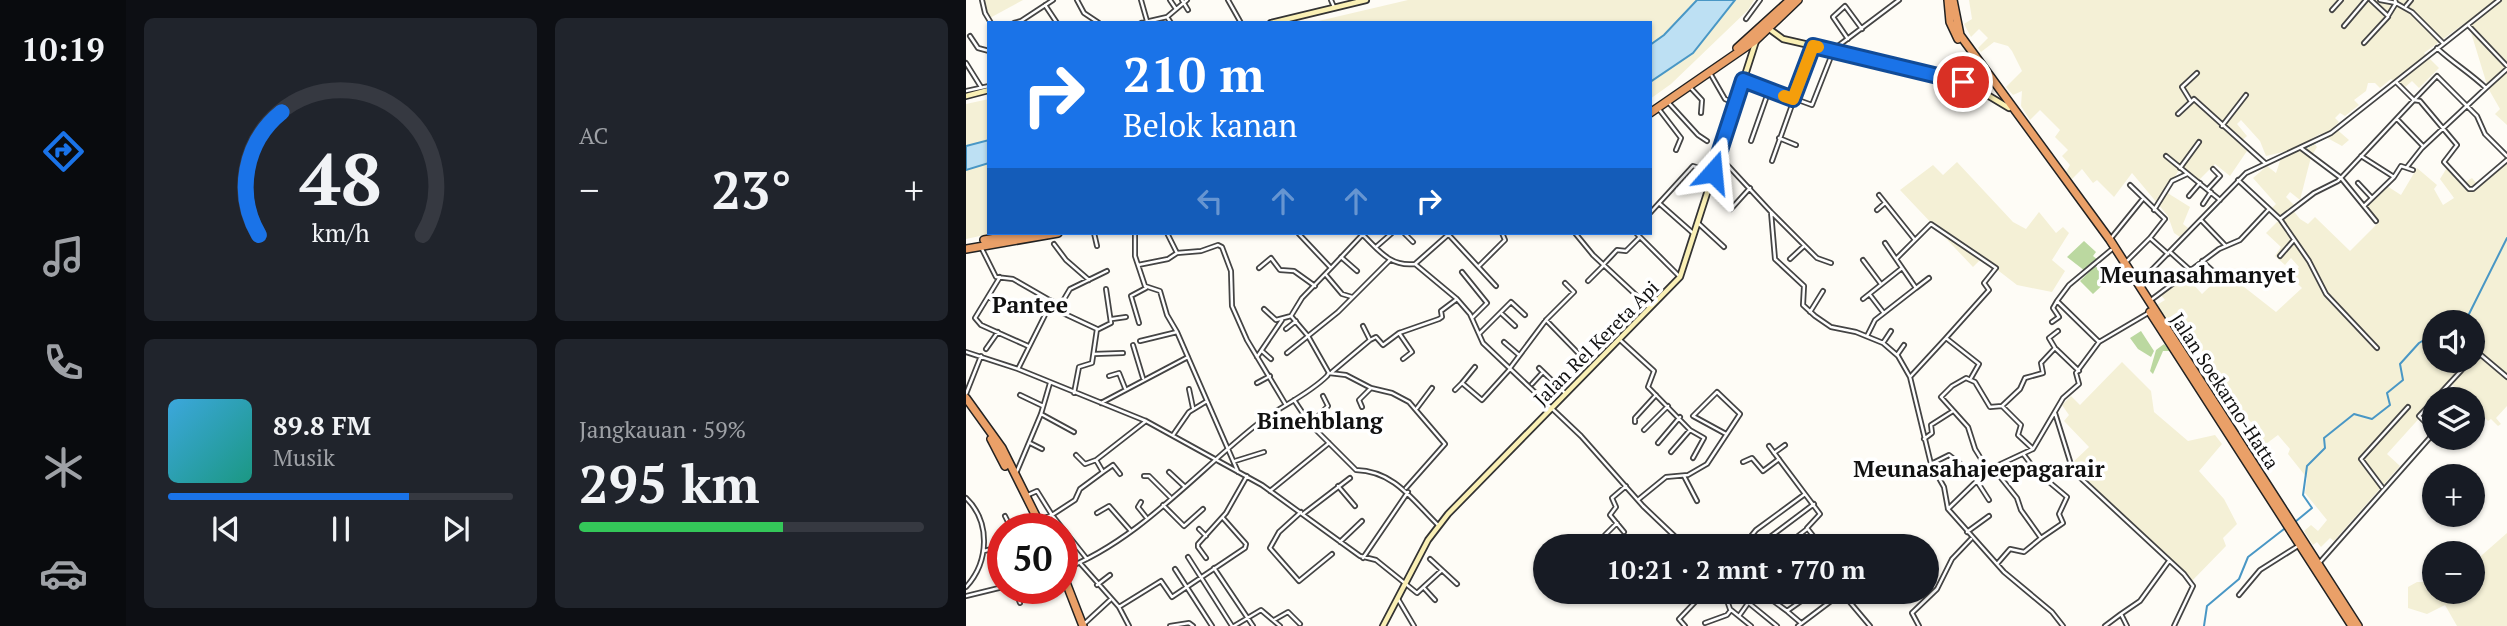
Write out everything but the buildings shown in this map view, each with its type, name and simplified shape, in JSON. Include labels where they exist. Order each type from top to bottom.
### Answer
[{"type":"highway","points":[[1653,110],[1744,42],[1780,3],[1790,0]]},
{"type":"highway","points":[[1653,110],[1756,40],[1798,0]]},
{"type":"highway","name":"Jalan Soekarno-Hatta","points":[[1951,0],[1952,31],[2110,240],[2150,313],[2199,382]]},
{"type":"highway","name":"Jalan Soekarno-Hatta","points":[[1951,0],[1960,35],[2149,302],[2294,532],[2358,626]]},
{"type":"highway","points":[[966,246],[1017,235]]},
{"type":"highway","points":[[966,246],[1045,235]]},
{"type":"highway","points":[[966,396],[986,424],[1015,475],[1023,497]]},
{"type":"highway","points":[[966,405],[988,433],[1032,513]]},
{"type":"highway","name":"Jalan Soekarno-Hatta","points":[[2294,532],[2299,546],[2352,626]]},
{"type":"highway","points":[[1071,604],[1081,626]]},
{"type":"highway","points":[[1073,604],[1081,626]]},
{"type":"main road","points":[[1279,21],[1366,0]]},
{"type":"main road","points":[[1768,28],[1783,39],[1956,80],[2008,108]]},
{"type":"main road","name":"Jalan Rel Kereta Api","points":[[1383,626],[1439,526],[1680,277],[1756,40]]},
{"type":"main road","points":[[1740,52],[1749,58]]},
{"type":"main road","points":[[966,93],[987,88]]},
{"type":"street","points":[[982,0],[985,13],[991,21]]},
{"type":"street","points":[[1023,21],[1053,0]]},
{"type":"street","points":[[1077,0],[1084,13],[1097,21]]},
{"type":"street","points":[[1141,0],[1146,21],[1167,17],[1184,1],[1188,10]]},
{"type":"street","points":[[1170,0],[1176,9]]},
{"type":"street","points":[[1228,0],[1240,21]]},
{"type":"street","points":[[1331,0],[1334,8]]},
{"type":"street","points":[[1746,19],[1760,0]]},
{"type":"street","points":[[1743,80],[1813,104],[1833,51],[1898,0]]},
{"type":"street","points":[[2332,10],[2341,0]]},
{"type":"street","points":[[2344,26],[2368,0],[2388,16]]},
{"type":"street","points":[[2379,0],[2406,6],[2443,43]]},
{"type":"street","points":[[2406,6],[2412,0]]},
{"type":"street","points":[[2138,288],[2239,181],[2265,163],[2331,133],[2499,0]]},
{"type":"street","points":[[2364,43],[2388,16],[2396,2]]},
{"type":"street","points":[[1045,5],[1056,21]]},
{"type":"street","points":[[1847,39],[1833,17],[1845,6],[1863,29]]},
{"type":"street","points":[[1167,17],[1170,21]]},
{"type":"street","points":[[2407,167],[2423,146],[2507,68],[2467,24]]},
{"type":"street","points":[[970,36],[978,48],[987,50]]},
{"type":"street","points":[[1772,161],[1813,46]]},
{"type":"street","points":[[2438,49],[2455,65],[2465,67],[2486,88]]},
{"type":"street","points":[[966,63],[982,87]]},
{"type":"street","points":[[1710,73],[1725,99],[1736,104]]},
{"type":"street","points":[[2190,100],[2182,87],[2197,73]]},
{"type":"street","points":[[2280,219],[2314,193],[2341,178],[2360,155],[2397,119],[2414,100],[2435,76],[2477,116],[2485,134],[2507,158],[2473,189],[2469,189],[2457,173],[2444,163],[2457,145],[2422,102],[2414,100],[2396,82]]},
{"type":"street","points":[[1686,86],[1702,100],[1701,113]]},
{"type":"street","points":[[966,93],[987,88]]},
{"type":"street","points":[[1751,141],[1769,90]]},
{"type":"street","points":[[2222,126],[2246,95]]},
{"type":"street","points":[[2190,100],[2194,99],[2265,163]]},
{"type":"street","points":[[2178,114],[2190,100]]},
{"type":"street","points":[[1667,101],[1698,135],[1707,141]]},
{"type":"street","points":[[1653,110],[1681,138],[1676,150]]},
{"type":"street","points":[[2397,119],[2423,146]]},
{"type":"street","points":[[1779,138],[1796,145]]},
{"type":"street","points":[[2180,168],[2199,142]]},
{"type":"street","points":[[2301,148],[2341,178],[2376,221]]},
{"type":"street","points":[[2360,155],[2394,177]]},
{"type":"street","points":[[1719,156],[1804,246],[1817,258],[1831,263]]},
{"type":"street","points":[[2166,156],[2220,200]]},
{"type":"street","points":[[1652,211],[1693,165],[1713,172]]},
{"type":"street","points":[[2365,205],[2394,177],[2401,166],[2413,170]]},
{"type":"street","points":[[2203,204],[2220,176],[2213,169]]},
{"type":"street","points":[[2154,210],[2172,181],[2187,174]]},
{"type":"street","points":[[2239,181],[2280,219],[2338,310],[2377,348]]},
{"type":"street","points":[[2189,196],[2200,183]]},
{"type":"street","points":[[2358,183],[2372,198]]},
{"type":"street","points":[[2124,263],[2165,219],[2142,200],[2130,185]]},
{"type":"street","points":[[1731,209],[1750,188]]},
{"type":"street","points":[[1879,195],[1915,240]]},
{"type":"street","points":[[2110,240],[2142,200]]},
{"type":"street","points":[[1877,210],[1885,203]]},
{"type":"street","points":[[1660,204],[1694,234]]},
{"type":"street","points":[[2149,302],[2202,261],[2240,240],[2269,209]]},
{"type":"street","points":[[1771,212],[1775,259],[1804,286],[1802,302],[1810,312],[1831,327],[1867,336],[1897,355],[1910,377],[1931,464],[1944,487],[1948,509],[1972,539],[2052,612],[2063,626]]},
{"type":"street","points":[[2202,221],[2225,246]]},
{"type":"street","points":[[1698,223],[1724,247]]},
{"type":"street","points":[[1896,259],[1931,224],[1996,268],[1984,283],[1989,290],[1910,377]]},
{"type":"street","points":[[1094,235],[1097,246]]},
{"type":"street","points":[[1135,235],[1138,265],[1147,288]]},
{"type":"street","points":[[1168,235],[1177,253]]},
{"type":"street","points":[[1300,235],[1331,268]]},
{"type":"street","points":[[1264,309],[1275,320],[1292,316],[1361,235]]},
{"type":"street","points":[[1363,235],[1390,260],[1401,265],[1415,264],[1447,235]]},
{"type":"street","points":[[1375,248],[1390,235]]},
{"type":"street","points":[[1406,235],[1413,242]]},
{"type":"street","points":[[1451,235],[1496,286]]},
{"type":"street","points":[[1479,266],[1505,240],[1503,235]]},
{"type":"street","points":[[1577,235],[1650,309]]},
{"type":"street","points":[[1588,281],[1616,250],[1626,251],[1640,237],[1680,277]]},
{"type":"street","points":[[2150,238],[2190,270]]},
{"type":"street","points":[[2280,256],[2294,241]]},
{"type":"street","points":[[1885,243],[1916,288]]},
{"type":"street","points":[[1054,244],[1066,260],[1089,280]]},
{"type":"street","points":[[981,245],[995,276],[1013,279],[1060,306]]},
{"type":"street","points":[[1138,265],[1168,259],[1177,253],[1201,251],[1216,245],[1222,247],[1232,275],[1232,306],[1286,405]]},
{"type":"street","points":[[1790,259],[1804,246]]},
{"type":"street","points":[[2052,322],[2059,317],[2053,308],[2069,285],[2110,250]]},
{"type":"street","points":[[1341,257],[1357,271]]},
{"type":"street","points":[[1259,268],[1271,258],[1280,270],[1294,271],[1315,286]]},
{"type":"street","points":[[1287,353],[1390,260]]},
{"type":"street","points":[[1863,260],[1881,284]]},
{"type":"street","points":[[2202,261],[2216,274]]},
{"type":"street","points":[[1415,264],[1457,299],[1472,318],[1478,335],[1673,534]]},
{"type":"street","points":[[1863,299],[1902,268]]},
{"type":"street","points":[[1056,312],[1070,289],[1107,271]]},
{"type":"street","points":[[1462,272],[1487,303],[1472,318]]},
{"type":"street","points":[[1326,275],[1342,295],[1352,297]]},
{"type":"street","points":[[1000,277],[974,316],[981,325],[1028,346]]},
{"type":"street","points":[[1867,336],[1875,320],[1883,312],[1929,278]]},
{"type":"street","points":[[1462,383],[1482,400],[1510,369],[1546,320],[1574,292],[1565,283]]},
{"type":"street","points":[[1139,323],[1131,296],[1147,288],[1160,291],[1167,315],[1177,332],[1238,472]]},
{"type":"street","points":[[1049,307],[1097,330],[1111,326],[1106,289]]},
{"type":"street","points":[[1810,312],[1824,291]]},
{"type":"street","points":[[1869,294],[1883,312]]},
{"type":"street","points":[[988,297],[1008,305]]},
{"type":"street","points":[[1129,626],[1119,607],[1080,563],[1130,530],[1228,449],[1320,383],[1370,340],[1376,337],[1383,345],[1399,333],[1441,318],[1441,311],[1457,299]]},
{"type":"street","points":[[2057,301],[2099,342]]},
{"type":"street","points":[[1018,369],[1052,302]]},
{"type":"street","points":[[1478,335],[1511,302],[1525,314]]},
{"type":"street","points":[[1502,313],[1515,326]]},
{"type":"street","points":[[1948,509],[1990,468],[2033,449],[2065,396],[2079,384],[2076,373],[2099,342],[2150,313]]},
{"type":"street","points":[[1292,316],[1308,336],[1330,373]]},
{"type":"street","points":[[1111,319],[1126,317]]},
{"type":"street","points":[[1258,357],[1282,320]]},
{"type":"street","points":[[1546,320],[1580,355]]},
{"type":"street","points":[[1286,329],[1296,321]]},
{"type":"street","points":[[1363,326],[1370,340]]},
{"type":"street","points":[[1074,393],[1079,367],[1091,364],[1097,330]]},
{"type":"street","points":[[1883,344],[1891,331]]},
{"type":"street","points":[[2058,331],[2049,338],[2055,348],[2079,371]]},
{"type":"street","points":[[986,349],[998,332]]},
{"type":"street","points":[[1140,341],[1177,332]]},
{"type":"street","points":[[1399,333],[1412,352],[1403,359]]},
{"type":"street","points":[[1946,338],[1979,364],[1971,378],[1960,381],[1942,395],[1968,427],[1976,451],[2017,498],[2023,514],[2041,538]]},
{"type":"street","points":[[1619,339],[1654,371],[1655,376],[1647,385],[1690,430],[1705,439],[1693,458]]},
{"type":"street","points":[[1504,342],[1519,355]]},
{"type":"street","points":[[1133,345],[1143,378]]},
{"type":"street","points":[[1897,355],[1904,345]]},
{"type":"street","points":[[1971,378],[1990,407],[2002,406],[2021,387],[2025,378],[2042,374],[2041,363],[2055,348]]},
{"type":"street","points":[[1262,351],[1271,359]]},
{"type":"street","points":[[966,352],[1018,369],[1146,421],[1173,435],[1247,476],[1363,558],[1376,560],[1418,593],[1442,570]]},
{"type":"street","points":[[1094,354],[1123,353]]},
{"type":"street","points":[[966,396],[981,356]]},
{"type":"street","points":[[1101,403],[1143,378],[1188,357]]},
{"type":"street","points":[[2485,358],[2507,377]]},
{"type":"street","points":[[1455,390],[1475,367]]},
{"type":"street","points":[[1539,368],[1566,394]]},
{"type":"street","points":[[1532,384],[1543,372]]},
{"type":"street","points":[[1109,376],[1119,373],[1125,388]]},
{"type":"street","points":[[1330,373],[1346,375],[1371,388],[1398,395],[1417,408],[1427,425],[1445,445],[1407,490],[1363,558]]},
{"type":"street","points":[[2446,387],[2460,373]]},
{"type":"street","points":[[1257,383],[1270,376]]},
{"type":"street","points":[[1015,475],[1030,443],[1050,383]]},
{"type":"street","points":[[1545,397],[1557,385]]},
{"type":"street","points":[[1362,407],[1359,400],[1371,388]]},
{"type":"street","points":[[1417,408],[1432,388]]},
{"type":"street","points":[[1189,389],[1193,408]]},
{"type":"street","points":[[1638,499],[1666,477],[1684,476],[1707,464],[1740,414],[1717,392],[1693,416],[1726,433]]},
{"type":"street","points":[[1020,395],[1043,406]]},
{"type":"street","points":[[1635,422],[1635,418],[1656,395]]},
{"type":"street","points":[[1310,424],[1328,406],[1322,396]]},
{"type":"street","points":[[1294,400],[1310,424],[1358,471],[1366,470],[1407,490],[1439,526]]},
{"type":"street","points":[[1173,435],[1193,408],[1208,401]]},
{"type":"street","points":[[1644,430],[1668,405]]},
{"type":"street","points":[[2002,406],[2021,425],[2018,435],[2033,449]]},
{"type":"street","points":[[2383,488],[2361,459],[2408,407]]},
{"type":"street","points":[[1924,439],[1932,433],[1931,425],[1953,411]]},
{"type":"street","points":[[2054,413],[2073,471],[2193,586],[2174,626]]},
{"type":"street","points":[[1041,414],[1074,432]]},
{"type":"street","points":[[1658,443],[1679,418]]},
{"type":"street","points":[[1076,455],[1085,464],[1096,460],[1146,421]]},
{"type":"street","points":[[1671,453],[1690,430]]},
{"type":"street","points":[[1030,443],[1042,449]]},
{"type":"street","points":[[1270,491],[1329,443]]},
{"type":"street","points":[[1774,453],[1785,445]]},
{"type":"street","points":[[2318,564],[2422,445]]},
{"type":"street","points":[[1769,446],[1820,515],[1801,534]]},
{"type":"street","points":[[1235,461],[1264,452]]},
{"type":"street","points":[[1931,464],[1949,455],[1977,480],[1989,500]]},
{"type":"street","points":[[1997,564],[2010,549],[2024,552],[2063,523],[2059,514],[2067,497],[2036,471],[2024,455]]},
{"type":"street","points":[[1743,462],[1752,458],[1763,471],[1779,459]]},
{"type":"street","points":[[1096,460],[1103,472]]},
{"type":"street","points":[[1055,513],[1076,500],[1080,489],[1103,472],[1113,466],[1120,474]]},
{"type":"street","points":[[1169,472],[1184,486]]},
{"type":"street","points":[[1144,477],[1149,476],[1170,497]]},
{"type":"street","points":[[1206,558],[1197,547],[1223,518],[1247,476]]},
{"type":"street","points":[[1684,476],[1697,501]]},
{"type":"street","points":[[1332,555],[1300,582],[1270,548],[1279,533],[1350,478]]},
{"type":"street","points":[[1338,486],[1355,506]]},
{"type":"street","points":[[1624,532],[1610,516],[1616,507],[1611,499],[1626,486]]},
{"type":"street","points":[[1023,497],[1037,491],[1051,513]]},
{"type":"street","points":[[1753,534],[1805,494]]},
{"type":"street","points":[[966,498],[979,515],[984,551],[977,573],[966,587]]},
{"type":"street","points":[[1141,502],[1138,507],[1146,517]]},
{"type":"street","points":[[1162,504],[1184,526],[1203,509]]},
{"type":"street","points":[[1774,534],[1814,504]]},
{"type":"street","points":[[1097,513],[1109,506],[1130,530]]},
{"type":"street","points":[[1967,532],[1989,516]]},
{"type":"street","points":[[1119,607],[1159,581],[1172,597],[1246,545],[1223,518]]},
{"type":"street","points":[[1340,542],[1362,521]]},
{"type":"street","points":[[1606,534],[1617,523]]},
{"type":"street","points":[[1199,529],[1206,536]]},
{"type":"street","points":[[1807,529],[1811,534]]},
{"type":"street","points":[[1919,626],[1912,613],[1937,589],[1952,559],[1972,539]]},
{"type":"street","points":[[2239,595],[2260,570],[2299,546]]},
{"type":"street","points":[[1078,548],[1087,559]]},
{"type":"street","points":[[1188,557],[1233,626],[1261,610],[1280,626]]},
{"type":"street","points":[[1430,559],[1457,584]]},
{"type":"street","points":[[2105,626],[2140,601],[2169,561]]},
{"type":"street","points":[[1214,568],[1253,626]]},
{"type":"street","points":[[1175,569],[1212,626]]},
{"type":"street","points":[[1097,585],[1111,575]]},
{"type":"street","points":[[1424,588],[1436,600]]},
{"type":"street","points":[[966,596],[987,591]]},
{"type":"street","points":[[1398,599],[1414,626]]},
{"type":"street","points":[[1081,626],[1110,600]]},
{"type":"street","points":[[1685,626],[1679,619],[1693,604]]},
{"type":"street","points":[[1728,604],[1731,611],[1751,626]]},
{"type":"street","points":[[1737,615],[1750,604],[1777,626]]},
{"type":"street","points":[[1778,604],[1800,625],[1827,604]]},
{"type":"street","points":[[1787,611],[1797,604]]},
{"type":"street","points":[[1852,604],[1870,626]]},
{"type":"street","points":[[1705,623],[1731,611]]},
{"type":"street","points":[[1274,620],[1288,612],[1300,624]]},
{"type":"street","points":[[2121,614],[2127,626]]},
{"type":"street","points":[[1742,626],[1744,621]]},
{"type":"street","points":[[1170,626],[1189,623],[1193,626]]},
{"type":"shaded area","points":[[981,0],[1023,0],[988,19],[982,10]]},
{"type":"shaded area","points":[[1408,0],[1754,0],[1748,10],[1671,84],[1652,98],[1652,21],[1319,21]]},
{"type":"shaded area","points":[[1969,0],[2507,0],[2507,125],[2495,114],[2500,109],[2488,88],[2469,26],[2465,23],[2424,53],[2439,68],[2419,88],[2412,81],[2403,89],[2391,79],[2380,88],[2375,83],[2368,83],[2366,91],[2354,100],[2359,105],[2345,116],[2340,113],[2335,118],[2339,122],[2334,127],[2349,140],[2342,146],[2320,134],[2311,139],[2317,147],[2311,157],[2300,200],[2290,192],[2286,197],[2296,207],[2292,209],[2300,219],[2308,224],[2315,217],[2350,251],[2379,222],[2365,205],[2387,186],[2401,195],[2417,168],[2437,185],[2434,189],[2443,205],[2454,198],[2440,179],[2448,166],[2464,183],[2472,178],[2477,184],[2507,160],[2507,406],[2496,418],[2501,424],[2498,426],[2491,419],[2488,421],[2485,418],[2485,387],[2455,387],[2451,383],[2447,387],[2422,387],[2422,415],[2387,454],[2400,466],[2334,541],[2330,538],[2321,547],[2317,542],[2313,545],[2304,531],[2311,525],[2318,531],[2327,520],[2305,493],[2307,478],[2288,454],[2290,449],[2278,435],[2251,455],[2241,439],[2255,427],[2240,409],[2227,418],[2197,370],[2207,357],[2184,333],[2176,339],[2155,306],[2165,300],[2160,294],[2184,274],[2202,294],[2225,272],[2276,312],[2302,288],[2291,277],[2299,267],[2291,258],[2285,265],[2275,256],[2281,247],[2266,233],[2278,221],[2269,211],[2276,204],[2253,178],[2267,166],[2276,173],[2283,152],[2266,156],[2260,141],[2241,120],[2237,124],[2247,136],[2239,143],[2247,151],[2230,176],[2215,164],[2199,180],[2180,168],[2166,192],[2190,207],[2183,224],[2188,228],[2180,237],[2174,233],[2168,216],[2132,173],[2114,197],[2097,180],[2093,183],[2082,169],[2071,180],[2066,172],[2070,165],[2062,156],[2068,150],[2055,137],[2060,130],[2040,110],[2030,120],[2021,106],[2022,91],[2013,95],[2006,87],[2022,71],[2012,51],[2008,46],[1994,42],[1981,52],[1978,48],[1988,38],[1979,29],[1971,37],[1964,24],[1972,19]]},
{"type":"shaded area","points":[[987,99],[987,234],[966,239],[966,104]]},
{"type":"shaded area","points":[[1957,162],[2013,222],[2026,229],[2039,212],[2056,233],[2063,227],[2069,233],[2052,260],[2065,271],[2052,292],[2017,285],[1982,258],[1973,267],[1900,190],[1933,165],[1943,175]]},
{"type":"shaded area","points":[[2122,362],[2151,391],[2154,412],[2188,441],[2215,435],[2222,444],[2199,471],[2224,499],[2237,524],[2223,538],[2226,546],[2190,583],[2070,465],[2089,447],[2064,421],[2069,415],[2062,405],[2071,396],[2080,405]]},
{"type":"shaded area","points":[[2507,533],[2507,626],[2457,626],[2445,605],[2427,614],[2408,608],[2408,587],[2417,582],[2422,582],[2422,604],[2485,604],[2485,552]]},
{"type":"green space","points":[[2084,241],[2096,252],[2093,256],[2098,260],[2085,271],[2067,257]]},
{"type":"green space","points":[[2095,266],[2110,278],[2093,294],[2080,281]]},
{"type":"green space","points":[[2141,331],[2154,351],[2151,357],[2138,349],[2130,338]]},
{"type":"green space","points":[[2164,344],[2170,351],[2163,351],[2153,374],[2150,371],[2156,350]]},
{"type":"water","points":[[1697,0],[1735,0],[1693,53],[1652,81],[1652,44],[1664,35]]},
{"type":"water","points":[[987,141],[987,164],[966,170],[966,146]]},
{"type":"waterway","points":[[2480,17],[2501,0]]},
{"type":"waterway","points":[[2304,148],[2330,135]]},
{"type":"waterway","points":[[2286,155],[2300,149]]},
{"type":"waterway","points":[[2141,283],[2220,202]]},
{"type":"waterway","points":[[2471,310],[2507,238]]},
{"type":"waterway","points":[[2295,522],[2312,508],[2303,495],[2307,466],[2325,448],[2324,438],[2354,414],[2372,419],[2390,405],[2387,393],[2403,380],[2400,364],[2422,341]]},
{"type":"waterway","points":[[2204,626],[2207,606],[2239,579],[2248,557],[2284,529]]},
{"type":"slow traffic","points":[[1784,96],[1793,99],[1810,60],[1813,46],[1818,47]]},
{"type":"district","name":"Meunasahmanyet","points":[[2198,275]]},
{"type":"district","name":"Pantee","points":[[1030,305]]},
{"type":"district","name":"Binehblang","points":[[1320,421]]},
{"type":"district","name":"Meunasahajeepagarair","points":[[1979,469]]},
{"type":"route","points":[[1713,172],[1743,80],[1793,99],[1810,60],[1813,46],[1963,82]]}]
